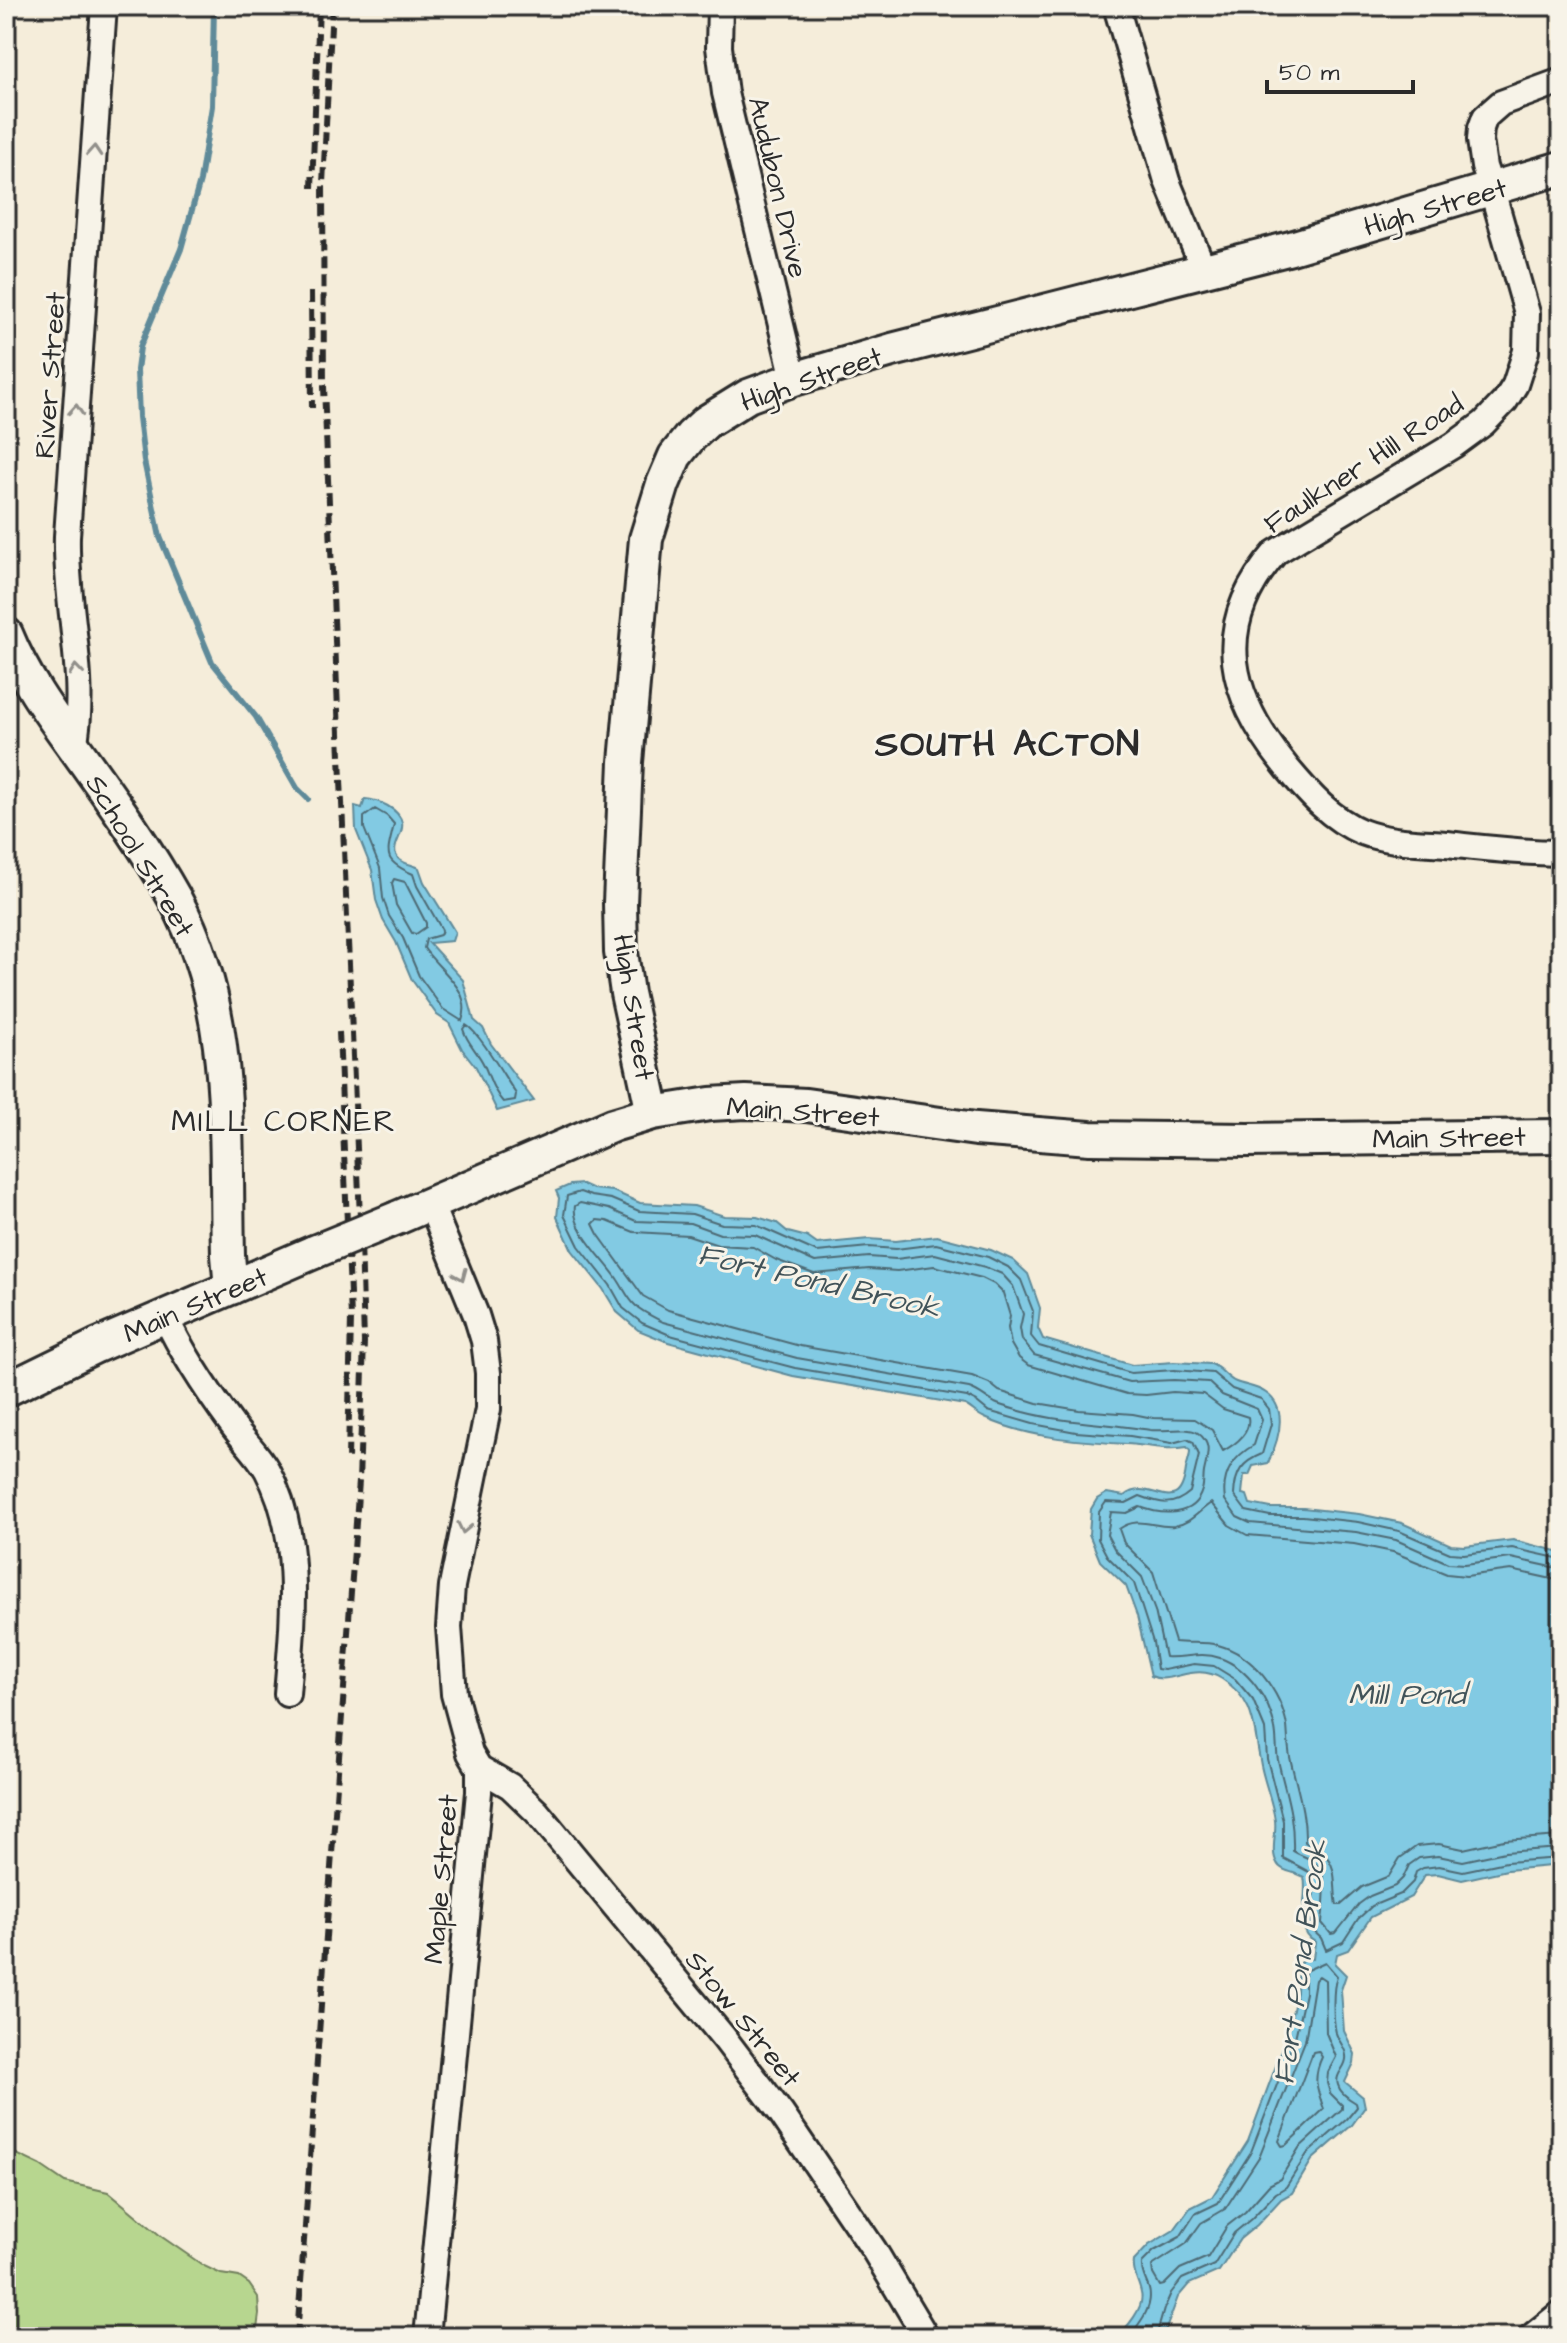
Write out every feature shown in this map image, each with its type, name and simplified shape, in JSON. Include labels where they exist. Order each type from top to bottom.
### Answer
[{"type":"street","name":"River Street","points":[[74,747],[79,704],[68,593],[67,536],[104,6]]},
{"type":"street","name":"Audubon Drive","points":[[720,6],[719,47],[725,93],[794,379]]},
{"type":"street","points":[[1116,6],[1167,181],[1204,270]]},
{"type":"street","points":[[1492,190],[1480,153],[1481,128],[1485,117],[1501,103],[1561,81]]},
{"type":"street","name":"High Street","points":[[653,1113],[624,973],[620,914],[627,744],[646,539],[675,456],[691,436],[706,422],[748,396],[794,379],[892,350],[1305,244],[1561,168]]},
{"type":"street","name":"Faulkner Hill Road","points":[[1492,190],[1527,313],[1526,351],[1515,385],[1484,423],[1454,445],[1276,552],[1257,573],[1245,597],[1237,626],[1237,680],[1246,706],[1268,745],[1320,804],[1351,826],[1392,839],[1561,853]]},
{"type":"street","name":"School Street","points":[[6,634],[38,697],[127,824],[174,898],[209,986],[219,1027],[223,1064],[231,1288]]},
{"type":"street","name":"Main Street","points":[[6,1390],[67,1359],[314,1252],[613,1125],[653,1113],[723,1103],[781,1103],[1006,1132],[1127,1139],[1561,1136]]},
{"type":"street","name":"Maple Street","points":[[427,2337],[473,1867],[479,1768],[470,1753],[456,1703],[449,1627],[452,1586],[488,1409],[487,1362],[481,1330],[430,1203]]},
{"type":"street","points":[[165,1316],[183,1352],[264,1465],[279,1501],[292,1568],[287,1694]]},
{"type":"street","name":"Stow Street","points":[[479,1768],[510,1786],[537,1812],[744,2064],[822,2172],[926,2337]]},
{"type":"street","points":[[1531,2337],[1561,2313]]},
{"type":"green space","points":[[6,2149],[40,2165],[65,2182],[108,2192],[162,2237],[204,2266],[221,2274],[239,2277],[249,2284],[258,2297],[256,2337],[6,2337]]},
{"type":"water","points":[[365,799],[387,806],[400,818],[402,828],[396,856],[419,868],[424,882],[455,932],[452,941],[429,943],[463,980],[474,1020],[483,1028],[491,1044],[534,1101],[497,1111],[476,1067],[462,1049],[449,1023],[437,1015],[412,980],[383,920],[376,900],[372,870],[356,830],[355,806],[362,808]]},
{"type":"water","name":"Mill Pond","points":[[582,1184],[593,1189],[613,1191],[640,1203],[694,1206],[724,1216],[757,1217],[777,1223],[788,1232],[807,1237],[817,1244],[937,1236],[991,1250],[1013,1260],[1028,1274],[1040,1308],[1038,1328],[1043,1339],[1132,1365],[1174,1362],[1211,1364],[1233,1380],[1266,1393],[1277,1408],[1278,1436],[1268,1463],[1253,1466],[1249,1475],[1244,1475],[1242,1494],[1247,1495],[1250,1504],[1359,1514],[1402,1523],[1451,1545],[1513,1540],[1561,1552],[1561,1865],[1507,1870],[1462,1880],[1438,1874],[1425,1875],[1411,1897],[1371,1917],[1348,1950],[1337,1954],[1335,1964],[1346,1975],[1341,1990],[1344,2031],[1355,2054],[1345,2082],[1363,2097],[1365,2107],[1352,2125],[1312,2160],[1292,2193],[1281,2199],[1240,2239],[1219,2271],[1189,2284],[1178,2297],[1163,2337],[1116,2337],[1130,2323],[1142,2299],[1134,2261],[1149,2245],[1174,2230],[1190,2208],[1212,2197],[1248,2141],[1287,2036],[1297,1992],[1298,1965],[1306,1959],[1313,1959],[1315,1942],[1308,1937],[1303,1922],[1304,1877],[1282,1868],[1275,1859],[1274,1812],[1247,1705],[1233,1687],[1212,1674],[1202,1672],[1167,1678],[1151,1676],[1137,1616],[1126,1586],[1100,1561],[1089,1534],[1091,1509],[1097,1499],[1107,1493],[1124,1496],[1144,1490],[1170,1495],[1177,1493],[1182,1485],[1190,1451],[1187,1447],[1164,1448],[1036,1434],[1002,1425],[965,1405],[793,1376],[668,1342],[638,1330],[617,1312],[572,1250],[557,1217],[559,1198],[556,1191]]},
{"type":"waterway","name":"Fort Pond Brook","points":[[214,6],[212,106],[200,181],[181,249],[140,347],[137,370],[144,461],[160,537],[212,662],[256,717],[297,788],[308,799]]},
{"type":"railway","points":[[312,188],[319,6]]},
{"type":"railway","points":[[297,2337],[359,1481],[364,1342],[324,387],[323,184],[332,6]]},
{"type":"railway","points":[[311,292],[312,408]]},
{"type":"railway","points":[[339,1032],[351,1318],[348,1459]]},
{"type":"district","name":"SOUTH ACTON","points":[[1008,742]]},
{"type":"district","name":"MILL CORNER","points":[[284,1121]]}]
